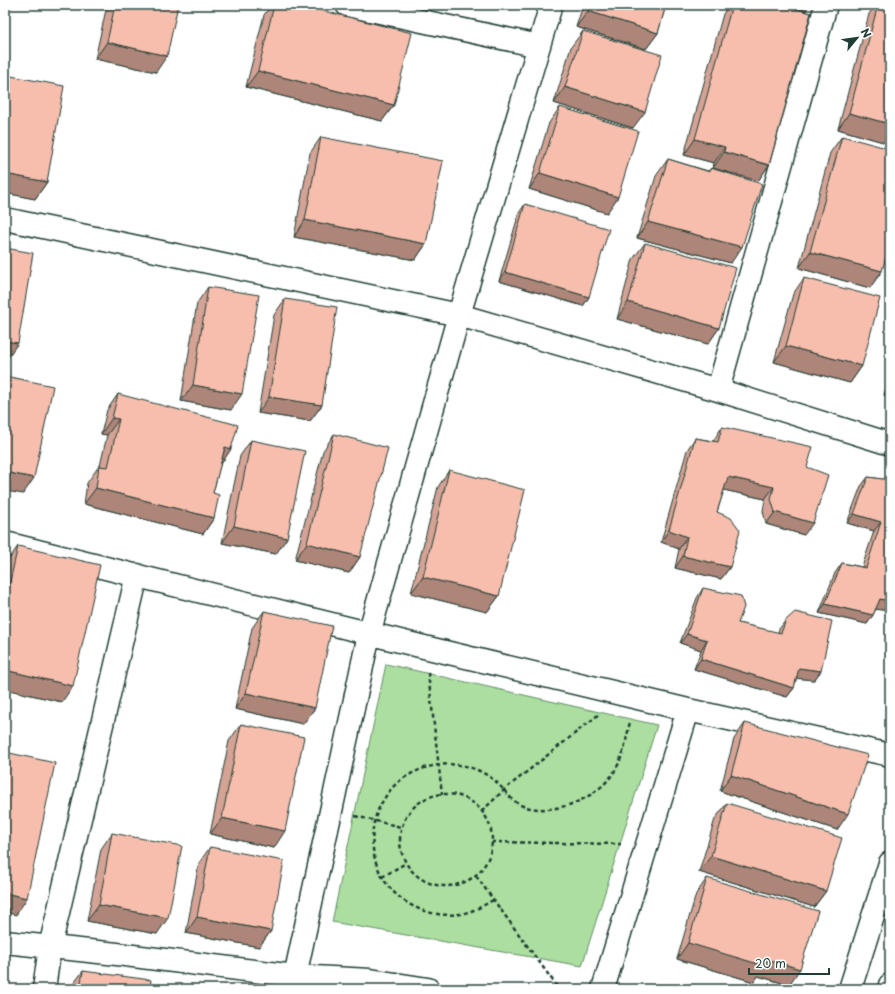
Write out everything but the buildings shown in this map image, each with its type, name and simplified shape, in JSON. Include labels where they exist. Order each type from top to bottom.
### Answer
[{"type":"street","points":[[347,5],[539,46]]},
{"type":"street","points":[[295,976],[369,634],[459,316],[551,5]]},
{"type":"street","points":[[718,390],[826,5]]},
{"type":"street","points":[[5,219],[459,316],[718,390],[890,444]]},
{"type":"street","points":[[5,542],[369,634],[688,710],[890,755]]},
{"type":"street","points":[[44,989],[50,947],[136,575]]},
{"type":"street","points":[[603,989],[688,710]]},
{"type":"street","points":[[850,989],[890,863]]},
{"type":"street","points":[[5,942],[117,954],[369,985],[428,989]]},
{"type":"street","points":[[889,989],[890,984]]},
{"type":"path","points":[[424,647],[428,668],[442,794]]},
{"type":"path","points":[[482,811],[504,790],[629,696],[632,715],[622,756],[616,768],[606,782],[593,793],[574,803],[560,808],[542,809],[522,806],[512,800],[504,790],[493,780],[480,772],[468,767],[446,764],[428,766],[400,780],[382,801],[374,820],[372,846],[375,861],[382,877],[399,897],[422,911],[448,915],[472,911],[493,900]]},
{"type":"path","points":[[450,793],[465,797],[478,806],[482,811],[488,818],[492,833],[492,848],[488,862],[479,874],[466,882],[452,886],[436,886],[423,880],[411,871],[403,858],[400,842],[401,827],[408,812],[420,801],[434,795],[450,793]]},
{"type":"path","points":[[331,811],[401,827]]},
{"type":"path","points":[[492,842],[648,844]]},
{"type":"path","points":[[382,877],[406,863]]},
{"type":"path","points":[[476,876],[559,989]]},
{"type":"green space","points":[[386,664],[657,725],[582,966],[332,922]]}]
